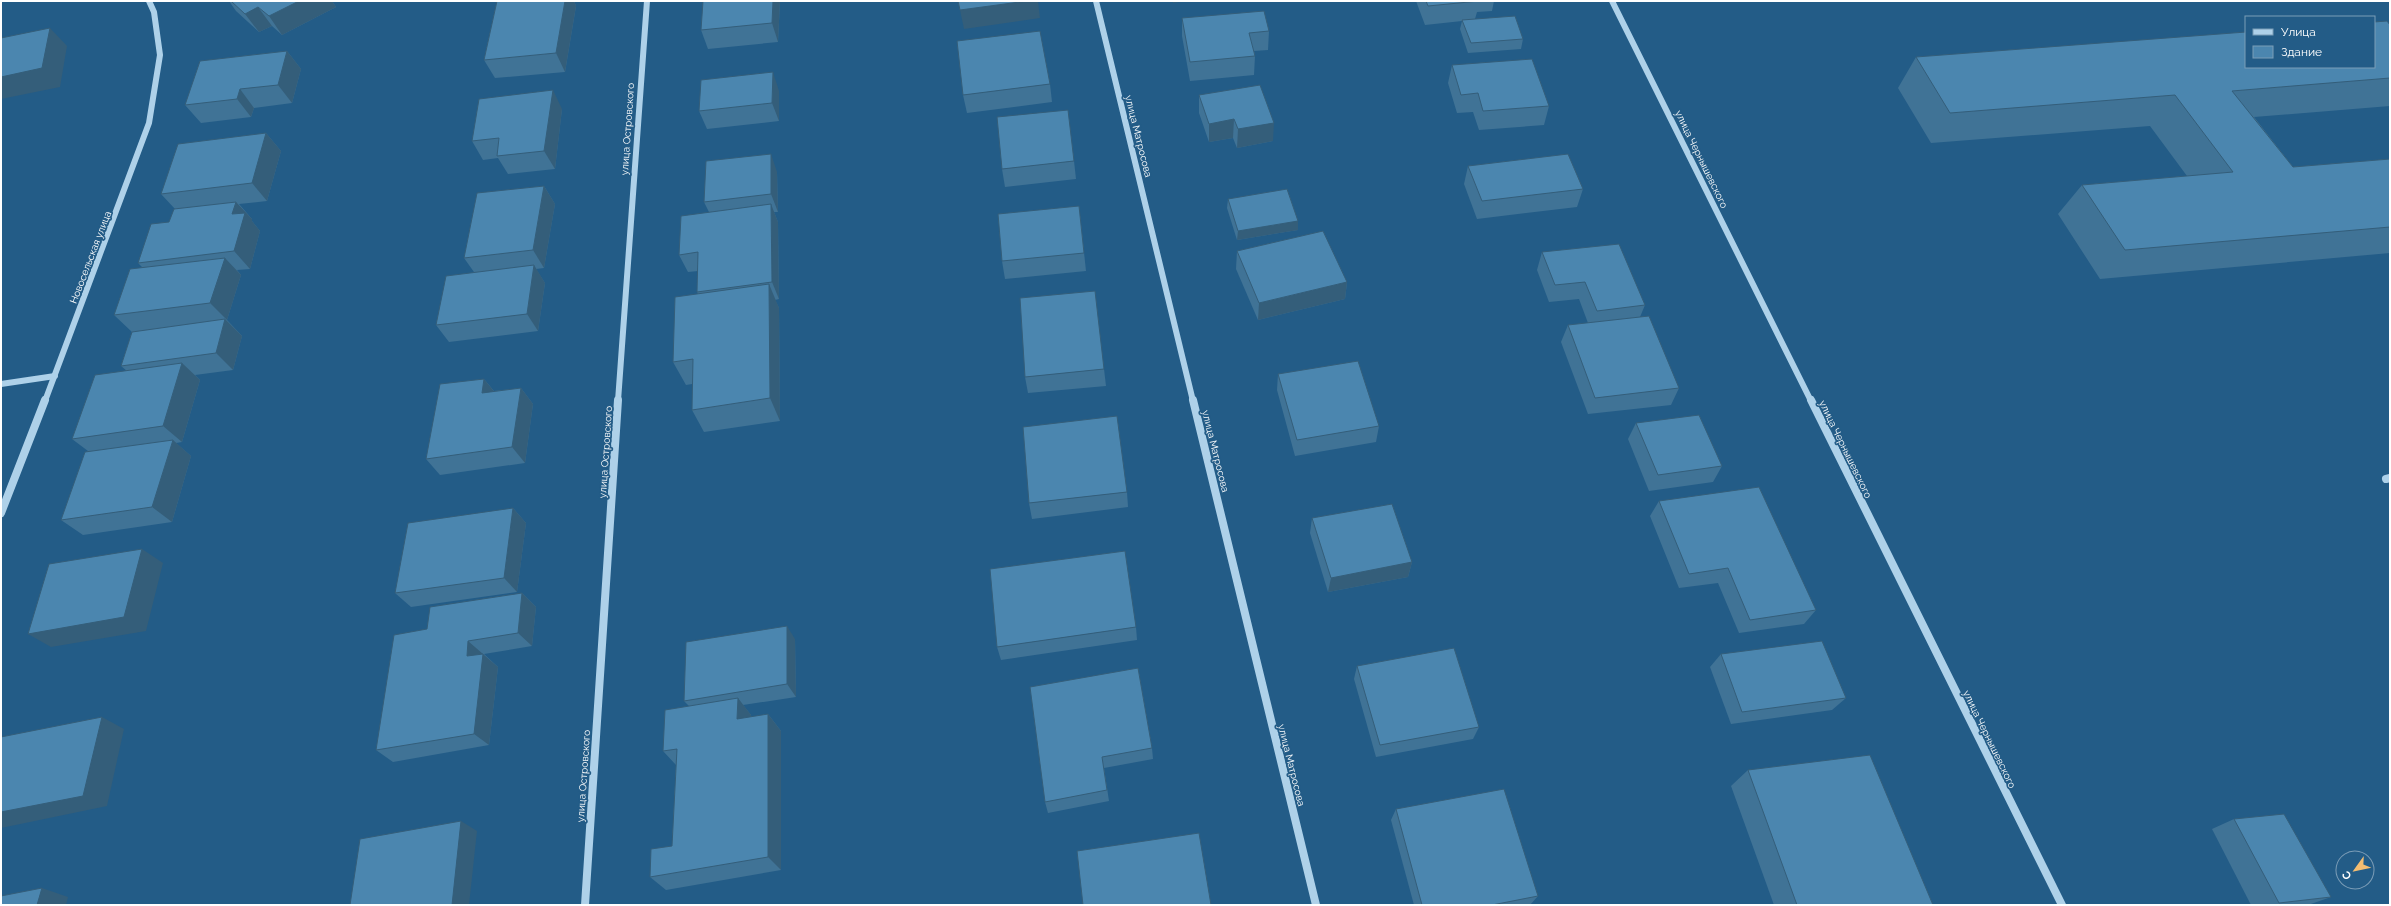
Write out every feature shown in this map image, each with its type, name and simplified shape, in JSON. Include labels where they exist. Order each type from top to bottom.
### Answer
[{"type":"street","name":"Новосельская улица","points":[[1,513],[55,376],[149,123],[160,55],[154,12],[149,1]]},
{"type":"street","name":"улица Островского","points":[[585,905],[637,125],[647,1]]},
{"type":"street","name":"улица Матросова","points":[[1096,1],[1316,905]]},
{"type":"street","name":"улица Чернышевского","points":[[1612,1],[2062,905]]},
{"type":"street","points":[[1,384],[55,376]]},
{"type":"building","points":[[231,1],[299,1],[269,16],[258,7],[245,14]]},
{"type":"building","points":[[497,1],[565,1],[556,53],[484,60]]},
{"type":"building","points":[[703,1],[773,1],[772,23],[701,30]]},
{"type":"building","points":[[958,1],[1027,1],[960,10]]},
{"type":"building","points":[[1426,1],[1479,1],[1428,6]]},
{"type":"building","points":[[1264,11],[1269,31],[1249,33],[1255,56],[1190,62],[1182,18]]},
{"type":"building","points":[[1515,16],[1523,39],[1471,43],[1462,20]]},
{"type":"building","points":[[2387,21],[2390,25],[2390,78],[2232,91],[2293,167],[2390,159],[2390,227],[2125,250],[2082,185],[2233,172],[2175,95],[1950,113],[1916,57],[2245,32],[2245,68],[2375,68],[2375,22]]},
{"type":"building","points":[[50,28],[42,68],[1,77],[1,38]]},
{"type":"building","points":[[1040,31],[1050,84],[963,95],[957,41]]},
{"type":"building","points":[[287,51],[278,85],[240,89],[237,99],[185,105],[200,61]]},
{"type":"building","points":[[1532,59],[1549,106],[1483,111],[1478,93],[1461,95],[1452,65]]},
{"type":"building","points":[[773,72],[772,103],[699,111],[701,80]]},
{"type":"building","points":[[1260,85],[1274,123],[1238,129],[1234,119],[1209,124],[1199,95]]},
{"type":"building","points":[[553,90],[544,151],[497,156],[499,138],[472,141],[479,99]]},
{"type":"building","points":[[1068,110],[1074,161],[1002,169],[997,117]]},
{"type":"building","points":[[266,133],[252,183],[161,194],[178,144]]},
{"type":"building","points":[[771,154],[771,194],[704,202],[706,161]]},
{"type":"building","points":[[1568,154],[1583,189],[1482,201],[1468,166]]},
{"type":"building","points":[[544,186],[533,250],[464,258],[477,193]]},
{"type":"building","points":[[1287,189],[1298,221],[1238,231],[1228,199]]},
{"type":"building","points":[[236,202],[232,214],[245,213],[234,251],[138,263],[151,224],[169,222],[174,209]]},
{"type":"building","points":[[771,204],[772,282],[697,292],[698,252],[679,255],[681,216]]},
{"type":"building","points":[[1079,206],[1084,253],[1002,261],[998,214]]},
{"type":"building","points":[[1323,231],[1347,282],[1259,303],[1237,251]]},
{"type":"building","points":[[1619,244],[1645,305],[1597,311],[1585,282],[1555,285],[1542,252]]},
{"type":"building","points":[[225,258],[210,303],[114,315],[130,269]]},
{"type":"building","points":[[534,265],[527,314],[436,325],[446,276]]},
{"type":"building","points":[[769,284],[770,398],[692,410],[693,359],[673,362],[675,297]]},
{"type":"building","points":[[1095,291],[1104,369],[1025,377],[1020,298]]},
{"type":"building","points":[[1649,316],[1679,388],[1595,398],[1568,325]]},
{"type":"building","points":[[225,319],[216,353],[121,366],[132,332]]},
{"type":"building","points":[[1358,361],[1379,426],[1297,440],[1278,374]]},
{"type":"building","points":[[182,363],[163,426],[72,439],[95,375]]},
{"type":"building","points":[[484,379],[482,393],[521,388],[512,447],[426,459],[440,384]]},
{"type":"building","points":[[1699,415],[1722,466],[1658,475],[1636,423]]},
{"type":"building","points":[[1117,416],[1127,492],[1029,503],[1023,427]]},
{"type":"building","points":[[173,440],[152,507],[61,520],[85,452]]},
{"type":"building","points":[[1759,487],[1816,610],[1750,620],[1728,568],[1689,574],[1659,501]]},
{"type":"building","points":[[1392,504],[1412,562],[1331,578],[1312,518]]},
{"type":"building","points":[[513,508],[504,578],[395,593],[408,523]]},
{"type":"building","points":[[142,549],[124,617],[28,634],[49,564]]},
{"type":"building","points":[[1125,551],[1136,627],[997,647],[990,569]]},
{"type":"building","points":[[522,593],[518,633],[468,641],[467,656],[483,654],[474,734],[376,750],[394,635],[427,629],[430,607]]},
{"type":"building","points":[[787,626],[787,684],[684,701],[686,642]]},
{"type":"building","points":[[1822,641],[1846,698],[1742,712],[1721,654]]},
{"type":"building","points":[[1454,648],[1479,727],[1380,745],[1357,666]]},
{"type":"building","points":[[1138,668],[1152,748],[1102,757],[1107,790],[1045,802],[1030,687]]},
{"type":"building","points":[[738,698],[737,719],[768,714],[768,857],[650,877],[651,849],[672,846],[677,749],[663,751],[665,710]]},
{"type":"building","points":[[102,717],[83,796],[1,812],[1,737]]},
{"type":"building","points":[[1870,755],[1933,905],[1797,905],[1748,770]]},
{"type":"building","points":[[1504,789],[1538,896],[1492,905],[1422,905],[1396,809]]},
{"type":"building","points":[[2284,814],[2331,897],[2279,903],[2234,819]]},
{"type":"building","points":[[461,821],[452,905],[350,905],[360,839]]},
{"type":"building","points":[[1199,833],[1211,905],[1083,905],[1077,851]]},
{"type":"building","points":[[42,888],[37,905],[1,905],[1,896]]}]
